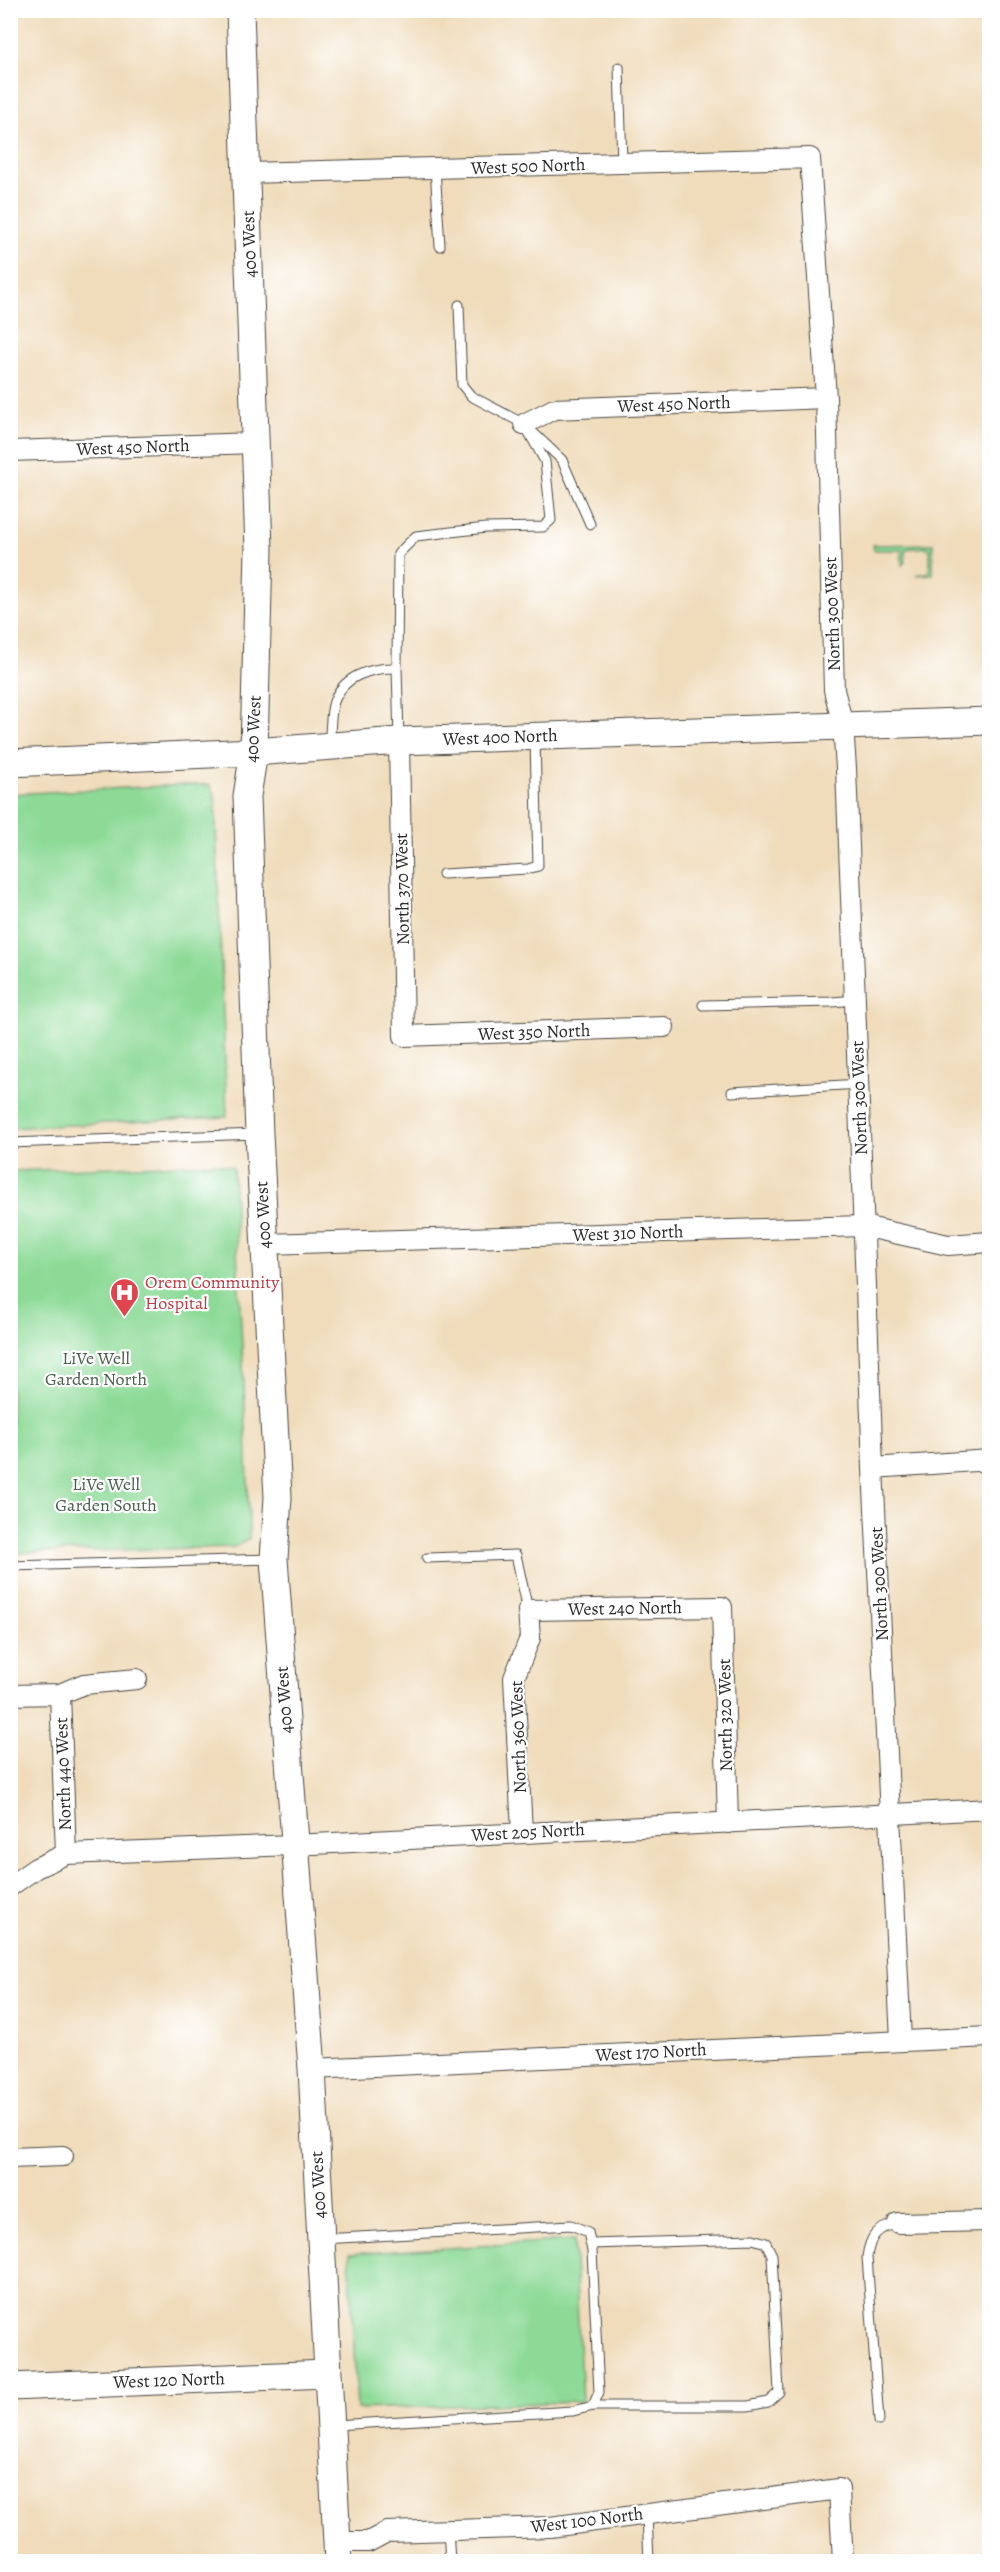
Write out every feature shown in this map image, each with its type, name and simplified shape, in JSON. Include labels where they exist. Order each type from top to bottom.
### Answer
[{"type":"main road","name":"400 West","points":[[240,10],[259,549],[254,752],[247,796],[259,1134],[279,1497],[274,1559],[312,2069],[338,2552]]},
{"type":"main road","name":"West 400 North","points":[[10,763],[328,748],[399,741],[990,721]]},
{"type":"main road","name":"West 120 North","points":[[10,2387],[327,2374]]},
{"type":"street","name":"West 500 North","points":[[247,173],[810,158]]},
{"type":"street","name":"North 300 West","points":[[810,158],[826,398],[834,690],[843,725],[856,1000],[873,1468],[901,2040]]},
{"type":"street","name":"West 450 North","points":[[524,424],[554,409],[826,398]]},
{"type":"street","name":"West 450 North","points":[[10,451],[256,443]]},
{"type":"street","name":"North 370 West","points":[[399,741],[404,1036]]},
{"type":"street","name":"West 350 North","points":[[404,1036],[664,1027]]},
{"type":"street","name":"West 310 North","points":[[265,1244],[863,1226],[948,1245],[990,1242]]},
{"type":"street","points":[[873,1468],[990,1460]]},
{"type":"street","name":"West 240 North","points":[[528,1610],[722,1607]]},
{"type":"street","name":"North 320 West","points":[[722,1607],[728,1823]]},
{"type":"street","name":"North 360 West","points":[[522,1832],[514,1678],[530,1638],[528,1610]]},
{"type":"street","points":[[10,1695],[60,1694],[84,1684],[137,1679]]},
{"type":"street","name":"North 440 West","points":[[60,1694],[66,1854]]},
{"type":"street","name":"West 205 North","points":[[66,1854],[294,1845],[990,1809]]},
{"type":"street","points":[[10,1886],[36,1868],[66,1854]]},
{"type":"street","name":"West 170 North","points":[[312,2069],[990,2037]]},
{"type":"street","points":[[10,2158],[63,2156]]},
{"type":"street","points":[[898,2223],[990,2221]]},
{"type":"street","name":"West 100 North","points":[[338,2552],[368,2542],[387,2532],[550,2527],[839,2489],[843,2562]]},
{"type":"lane","points":[[618,67],[622,163]]},
{"type":"lane","points":[[435,168],[440,246]]},
{"type":"lane","points":[[459,305],[462,385],[471,396],[524,424],[562,460],[591,524]]},
{"type":"lane","points":[[399,741],[398,554],[416,536],[486,528],[543,527],[551,520],[545,461],[524,424]]},
{"type":"lane","points":[[328,748],[333,705],[340,690],[358,674],[380,667],[397,668]]},
{"type":"lane","points":[[443,874],[528,869],[538,866],[535,736]]},
{"type":"lane","points":[[703,1005],[856,1000]]},
{"type":"lane","points":[[732,1092],[859,1084]]},
{"type":"lane","points":[[10,1143],[259,1134]]},
{"type":"lane","points":[[427,1558],[516,1555],[528,1610]]},
{"type":"lane","points":[[10,1566],[274,1559]]},
{"type":"lane","points":[[879,2421],[867,2257],[869,2241],[884,2226],[898,2223]]},
{"type":"lane","points":[[321,2239],[571,2224],[588,2232],[591,2244],[599,2392],[593,2406]]},
{"type":"lane","points":[[330,2425],[573,2411],[593,2406],[748,2406],[768,2402],[779,2392],[772,2255],[766,2243],[753,2239],[591,2244]]},
{"type":"lane","points":[[647,2513],[649,2562]]},
{"type":"lane","points":[[448,2529],[450,2562]]},
{"type":"green space","points":[[933,544],[933,574],[915,575],[927,573],[930,569],[930,550],[927,547],[905,549],[905,562],[902,565],[901,550],[874,550],[873,545]]},
{"type":"green space","points":[[210,785],[215,797],[227,1117],[11,1128],[11,794]]},
{"type":"green space","points":[[216,1163],[233,1167],[245,1400],[249,1539],[234,1547],[11,1553],[11,1171]]},
{"type":"green space","points":[[574,2240],[582,2402],[357,2409],[349,2254]]},
{"type":"place","name":"Orem Community Hospital","points":[[124,1318]]},
{"type":"park label","name":"LiVe Well Garden North","points":[[96,1368]]},
{"type":"park label","name":"LiVe Well Garden South","points":[[106,1494]]}]
